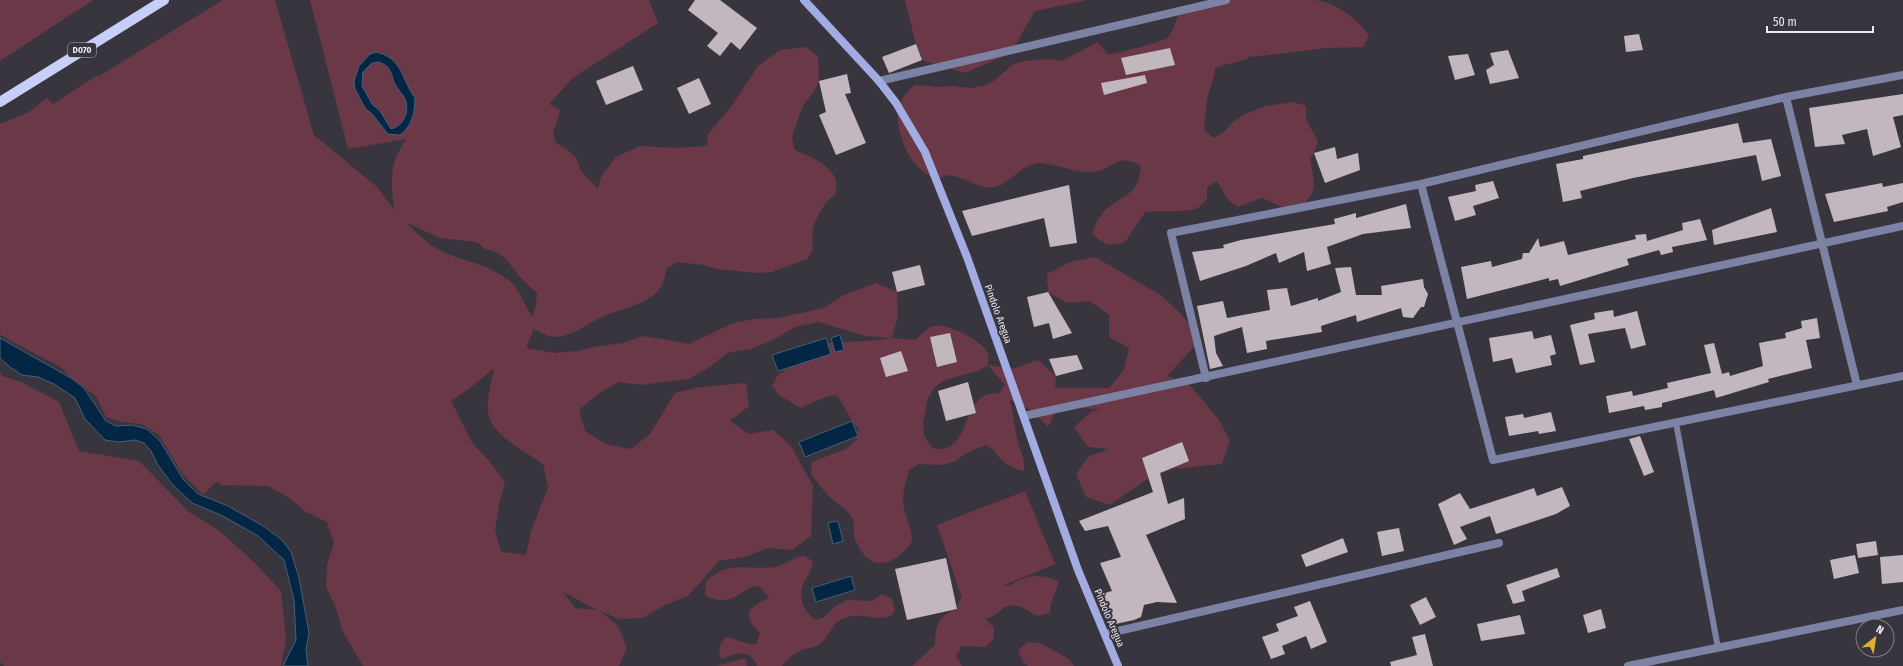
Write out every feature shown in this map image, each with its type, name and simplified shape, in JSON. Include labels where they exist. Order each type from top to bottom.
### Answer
[{"type":"main road","name":"D070","points":[[0,102],[164,0]]},
{"type":"main road","name":"Pindolo Aregua","points":[[804,0],[879,81],[896,103],[925,152],[967,257],[1078,570],[1118,666]]},
{"type":"street","points":[[879,81],[1226,0]]},
{"type":"street","points":[[1206,378],[1171,233],[1421,184],[1786,97],[1903,75]]},
{"type":"street","points":[[1786,97],[1857,385]]},
{"type":"street","points":[[1421,184],[1493,460],[1903,376]]},
{"type":"street","points":[[1024,416],[1206,378],[1903,226]]},
{"type":"street","points":[[1105,634],[1499,543]]},
{"type":"street","points":[[1628,666],[1903,610]]},
{"type":"lane","points":[[1676,423],[1718,648]]},
{"type":"shaded area","points":[[0,0],[93,0],[0,61]]},
{"type":"shaded area","points":[[223,0],[275,0],[314,135],[376,186],[395,211],[392,192],[392,174],[397,156],[407,139],[348,149],[310,0],[649,0],[658,23],[573,78],[549,104],[560,110],[553,134],[556,143],[567,149],[576,158],[581,171],[598,189],[601,177],[616,157],[640,146],[677,148],[707,146],[708,134],[731,107],[758,66],[780,50],[806,47],[818,56],[819,81],[814,92],[806,101],[800,113],[792,138],[795,150],[813,158],[825,166],[834,175],[836,181],[836,194],[826,202],[814,223],[812,236],[813,249],[807,259],[772,272],[757,273],[716,269],[704,265],[677,262],[666,269],[664,281],[651,297],[594,321],[568,335],[550,337],[534,329],[526,348],[555,353],[578,351],[622,343],[644,336],[689,344],[733,323],[755,319],[778,318],[824,308],[844,295],[876,283],[897,292],[898,315],[892,338],[916,340],[926,330],[933,326],[946,327],[972,338],[985,348],[988,353],[988,365],[1012,369],[1038,360],[1056,376],[1055,388],[1109,388],[1124,370],[1129,348],[1109,337],[1109,315],[1090,301],[1067,303],[1048,292],[1047,274],[1070,262],[1095,257],[1162,296],[1183,316],[1200,340],[1167,376],[1190,385],[1219,420],[1230,441],[1222,464],[1172,469],[1149,478],[1110,505],[1086,497],[1076,474],[1089,456],[1110,449],[1088,447],[1074,427],[1092,411],[1102,410],[1059,405],[1048,427],[1031,410],[1010,400],[1017,438],[1023,458],[1024,471],[1015,469],[1008,465],[986,445],[965,454],[956,461],[943,465],[919,464],[909,470],[904,489],[903,503],[912,542],[898,557],[883,563],[876,562],[869,559],[862,552],[856,542],[851,516],[829,496],[811,474],[812,462],[846,449],[855,441],[859,429],[852,421],[837,395],[823,398],[800,408],[779,395],[772,386],[778,375],[819,347],[830,343],[890,338],[866,336],[818,322],[795,327],[773,340],[751,349],[727,353],[710,367],[689,379],[641,385],[618,382],[598,394],[579,410],[585,431],[606,444],[631,449],[650,434],[675,393],[700,387],[746,383],[749,406],[730,421],[749,434],[773,430],[791,446],[813,486],[811,536],[792,550],[768,548],[745,557],[719,561],[688,596],[665,605],[643,618],[619,619],[600,611],[618,626],[627,648],[619,666],[363,666],[342,630],[336,608],[326,587],[327,565],[334,543],[327,522],[306,512],[288,497],[268,486],[221,485],[217,481],[203,495],[181,472],[159,435],[142,424],[122,422],[106,417],[96,396],[71,378],[62,368],[0,335],[0,124],[29,112],[47,98],[53,104],[96,76],[99,76]],"holes":[[[407,223],[440,238],[477,242],[485,249],[496,252],[505,258],[520,277],[537,293],[536,305],[532,317],[518,291],[505,277],[490,269],[448,254],[436,248]],[[988,365],[1005,385],[999,393],[987,394],[979,400],[973,407],[958,439],[952,445],[943,449],[932,448],[924,435],[923,423],[928,398],[934,388],[945,380],[978,371]],[[494,368],[488,405],[489,416],[492,424],[504,437],[543,464],[548,488],[531,531],[526,555],[501,552],[495,529],[505,482],[490,462],[473,444],[451,401],[470,388]],[[563,592],[597,610],[575,608]]]},
{"type":"shaded area","points":[[905,0],[1088,0],[1035,11],[1011,53],[965,73],[922,60],[916,44]]},
{"type":"shaded area","points":[[1227,0],[1322,1],[1346,12],[1359,23],[1369,36],[1363,47],[1326,48],[1250,57],[1242,61],[1215,68],[1206,109],[1204,129],[1213,138],[1224,132],[1233,122],[1243,115],[1266,106],[1294,102],[1306,106],[1306,119],[1318,141],[1314,153],[1310,158],[1314,180],[1313,189],[1309,199],[1301,205],[1290,208],[1284,207],[1261,198],[1238,207],[1229,201],[1217,181],[1207,187],[1207,199],[1198,208],[1193,210],[1145,212],[1125,242],[1107,244],[1092,233],[1102,214],[1115,202],[1132,191],[1136,185],[1141,166],[1133,162],[1122,161],[1104,169],[1091,172],[1038,163],[1031,164],[1000,185],[990,188],[951,175],[937,178],[929,175],[916,165],[903,143],[899,127],[898,109],[902,99],[915,85],[970,88],[983,86],[994,81],[1013,64],[1024,61],[1049,59],[1062,61],[1098,42],[1108,55],[1140,47],[1158,42],[1168,37],[1173,30],[1177,17],[1186,11]]},
{"type":"shaded area","points":[[0,372],[3,376],[21,382],[59,402],[79,451],[139,461],[189,512],[220,531],[255,563],[281,591],[286,639],[281,666],[5,666],[0,662]]},
{"type":"shaded area","points":[[1025,491],[1055,564],[1002,586],[1011,585],[1019,580],[1032,576],[1045,577],[1059,581],[1051,604],[1050,613],[1037,616],[1026,609],[1009,605],[995,615],[986,619],[994,628],[994,638],[986,647],[962,646],[956,656],[962,666],[912,666],[935,645],[937,626],[939,622],[945,615],[957,609],[959,601],[962,598],[937,525]]},
{"type":"shaded area","points":[[804,556],[813,561],[802,588],[801,598],[805,608],[816,620],[823,618],[837,605],[847,600],[872,601],[882,594],[892,599],[895,610],[892,615],[881,618],[853,616],[845,618],[835,624],[819,645],[798,652],[789,658],[782,666],[757,666],[751,656],[747,654],[737,654],[721,659],[720,647],[722,642],[727,637],[745,643],[756,644],[760,633],[750,620],[749,613],[751,609],[769,597],[760,587],[753,586],[730,599],[719,600],[705,595],[706,581],[723,570],[738,567],[774,567]]},
{"type":"shaded area","points":[[1028,642],[1040,643],[1069,659],[1074,666],[1028,666],[1023,662],[1018,650]]},
{"type":"shaded area","points":[[745,658],[747,666],[716,666]]},
{"type":"water","points":[[376,52],[392,59],[397,64],[415,98],[412,119],[407,128],[400,135],[388,134],[372,114],[365,108],[355,89],[354,81],[359,66],[370,54]],"holes":[[[379,62],[384,64],[391,72],[396,86],[404,97],[407,108],[405,117],[399,125],[391,129],[380,111],[372,104],[362,86],[363,72],[372,63]]]},
{"type":"water","points":[[840,335],[844,350],[835,352],[831,338]]},
{"type":"water","points":[[0,338],[71,378],[84,388],[106,421],[116,426],[132,425],[147,429],[160,441],[183,479],[198,494],[228,506],[263,526],[282,540],[291,552],[299,578],[309,633],[306,649],[308,666],[283,666],[296,640],[294,600],[284,560],[258,536],[223,516],[192,503],[172,484],[158,465],[151,451],[144,443],[135,440],[119,442],[105,440],[85,419],[75,398],[54,384],[38,377],[22,375],[10,367],[0,358]]},
{"type":"water","points":[[826,338],[831,354],[778,371],[772,355]]},
{"type":"water","points":[[852,421],[858,436],[805,457],[799,442]]},
{"type":"water","points":[[838,521],[843,541],[833,544],[828,523]]},
{"type":"water","points":[[851,576],[855,590],[816,602],[812,588]]},
{"type":"building","points":[[695,0],[720,0],[757,28],[740,50],[731,42],[720,56],[707,46],[718,33],[688,10]]},
{"type":"building","points":[[1639,34],[1643,50],[1626,52],[1624,36]]},
{"type":"building","points":[[916,44],[922,60],[889,73],[882,57]]},
{"type":"building","points":[[1170,48],[1175,65],[1126,75],[1121,58]]},
{"type":"building","points":[[1508,50],[1519,78],[1490,84],[1486,70],[1494,65],[1490,53]]},
{"type":"building","points":[[1468,54],[1475,75],[1455,80],[1448,56]]},
{"type":"building","points":[[633,66],[643,90],[606,105],[596,81]]},
{"type":"building","points":[[847,74],[851,93],[845,94],[866,143],[836,155],[819,115],[826,112],[819,81]]},
{"type":"building","points":[[1145,75],[1147,83],[1104,95],[1101,83]]},
{"type":"building","points":[[699,78],[711,104],[689,114],[677,88]]},
{"type":"building","points":[[1903,94],[1903,115],[1893,117],[1901,147],[1873,156],[1867,129],[1842,135],[1845,144],[1815,147],[1809,108]]},
{"type":"building","points":[[1738,123],[1743,143],[1771,139],[1781,176],[1762,181],[1756,155],[1633,178],[1580,191],[1582,198],[1563,202],[1556,164],[1583,159],[1583,156]]},
{"type":"building","points":[[1335,147],[1337,159],[1358,153],[1360,170],[1325,183],[1314,153]]},
{"type":"building","points":[[1493,181],[1499,198],[1473,206],[1476,215],[1455,221],[1448,197],[1476,191],[1475,185]]},
{"type":"building","points":[[1882,183],[1883,187],[1903,183],[1903,202],[1887,207],[1888,211],[1834,222],[1825,194]]},
{"type":"building","points":[[1069,185],[1077,243],[1050,247],[1044,218],[972,236],[962,211]]},
{"type":"building","points":[[1406,204],[1411,228],[1363,234],[1327,247],[1331,264],[1307,271],[1304,252],[1279,263],[1276,253],[1246,266],[1200,281],[1192,252],[1224,248],[1223,245],[1241,240],[1335,224],[1334,219],[1356,213],[1356,218]]},
{"type":"building","points":[[1771,208],[1777,232],[1714,245],[1712,230]]},
{"type":"building","points":[[1700,219],[1707,240],[1672,247],[1673,252],[1661,255],[1659,250],[1627,259],[1629,265],[1560,286],[1558,279],[1549,281],[1549,278],[1467,299],[1461,267],[1491,261],[1492,267],[1522,259],[1523,253],[1529,253],[1538,238],[1540,247],[1564,241],[1568,255],[1636,239],[1635,235],[1646,234],[1647,241],[1683,230],[1682,223]]},
{"type":"building","points":[[920,265],[925,285],[897,292],[892,272]]},
{"type":"building","points":[[1351,267],[1356,295],[1382,295],[1381,286],[1423,279],[1424,287],[1428,294],[1424,307],[1421,307],[1413,318],[1403,317],[1401,308],[1357,322],[1356,315],[1321,326],[1322,332],[1266,341],[1267,349],[1247,353],[1242,327],[1214,336],[1216,353],[1223,366],[1210,369],[1197,306],[1223,301],[1227,318],[1270,310],[1267,290],[1287,288],[1291,306],[1318,298],[1318,301],[1341,292],[1335,268]]},
{"type":"building","points":[[1048,292],[1072,333],[1053,339],[1049,323],[1034,327],[1027,297]]},
{"type":"building","points":[[1613,310],[1614,317],[1637,311],[1646,345],[1631,349],[1625,328],[1588,334],[1595,362],[1580,365],[1570,325],[1595,319],[1594,313]]},
{"type":"building","points":[[1817,318],[1820,338],[1806,340],[1812,368],[1768,379],[1769,382],[1716,398],[1714,390],[1662,403],[1662,407],[1645,410],[1644,406],[1609,413],[1606,396],[1632,391],[1633,396],[1668,388],[1667,383],[1711,373],[1704,345],[1714,343],[1722,374],[1729,372],[1730,376],[1763,366],[1759,343],[1786,338],[1785,333],[1802,328],[1801,321]]},
{"type":"building","points":[[1532,331],[1534,339],[1551,335],[1556,354],[1550,356],[1552,365],[1516,373],[1512,358],[1493,362],[1489,338]]},
{"type":"building","points":[[950,333],[957,362],[937,367],[930,337]]},
{"type":"building","points":[[901,351],[908,371],[886,377],[880,358]]},
{"type":"building","points":[[1077,355],[1083,369],[1056,376],[1049,359]]},
{"type":"building","points":[[968,382],[976,413],[946,421],[938,391]]},
{"type":"building","points":[[1551,412],[1556,431],[1539,434],[1538,431],[1509,436],[1505,417],[1523,414],[1524,418]]},
{"type":"building","points":[[1640,436],[1654,472],[1644,476],[1629,439]]},
{"type":"building","points":[[1182,442],[1189,461],[1160,473],[1168,504],[1184,498],[1185,519],[1146,535],[1177,603],[1157,602],[1144,605],[1141,617],[1111,625],[1098,595],[1112,591],[1100,563],[1121,557],[1108,526],[1085,531],[1079,521],[1153,492],[1142,458]]},
{"type":"building","points":[[1562,487],[1570,506],[1556,514],[1496,534],[1490,516],[1460,527],[1467,539],[1454,545],[1438,504],[1460,493],[1470,509],[1534,488],[1537,496]]},
{"type":"building","points":[[1399,528],[1404,551],[1382,556],[1377,532]]},
{"type":"building","points":[[1343,538],[1348,552],[1306,567],[1301,555]]},
{"type":"building","points":[[1876,541],[1878,555],[1858,558],[1856,544]]},
{"type":"building","points":[[1855,555],[1859,573],[1834,579],[1830,560]]},
{"type":"building","points":[[1903,555],[1903,582],[1882,584],[1880,557]]},
{"type":"building","points":[[946,558],[957,609],[907,620],[895,569]]},
{"type":"building","points":[[1557,568],[1560,577],[1522,591],[1525,601],[1513,604],[1506,585]]},
{"type":"building","points":[[1426,597],[1436,617],[1420,625],[1410,605]]},
{"type":"building","points":[[1310,601],[1327,642],[1311,649],[1306,636],[1282,646],[1285,654],[1271,659],[1262,637],[1279,631],[1276,624],[1298,616],[1294,607]]},
{"type":"building","points":[[1601,609],[1606,628],[1588,633],[1583,615]]},
{"type":"building","points":[[1520,615],[1525,634],[1481,641],[1477,624]]},
{"type":"building","points":[[1425,634],[1433,666],[1391,666],[1390,662],[1417,655],[1412,637]]}]
